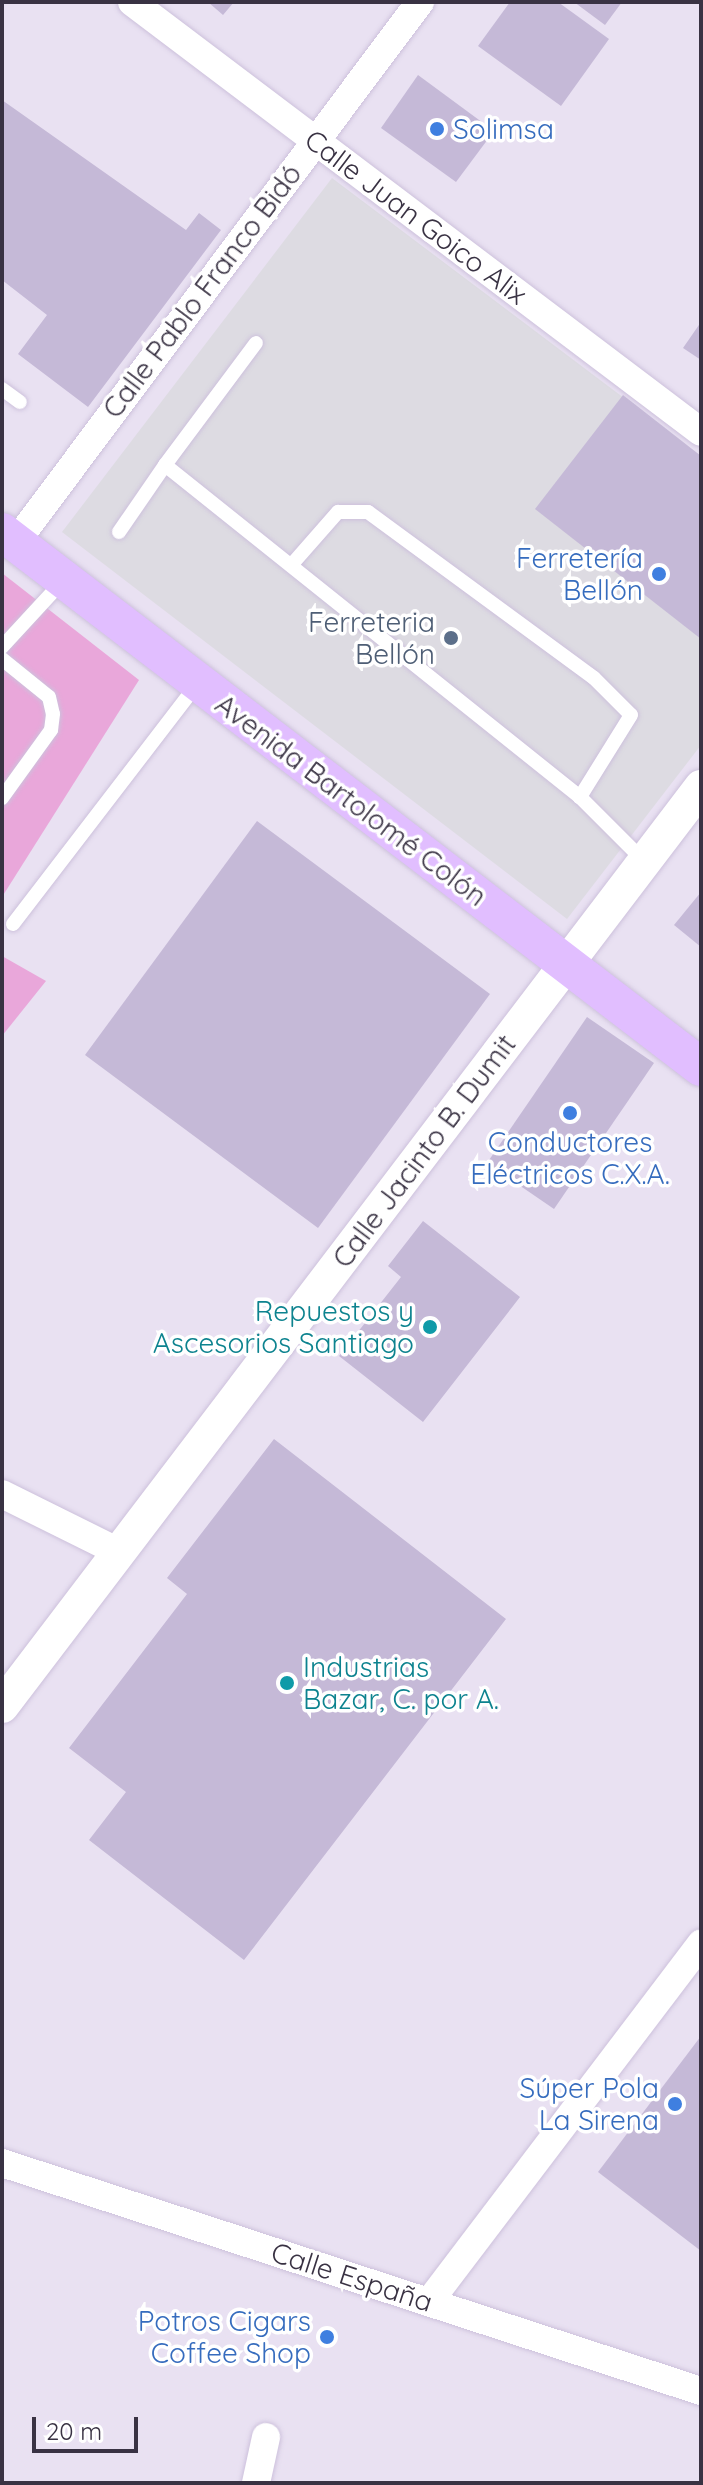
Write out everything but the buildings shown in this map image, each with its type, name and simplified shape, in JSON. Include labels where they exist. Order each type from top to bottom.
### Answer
[{"type":"main road","name":"Avenida Bartolomé Colón","points":[[9,537],[62,582],[698,1059]]},
{"type":"street","name":"Calle Juan Goico Alix","points":[[132,2],[701,432]]},
{"type":"street","name":"Calle Pablo Franco Bidó","points":[[9,537],[420,2]]},
{"type":"street","name":"Calle Jacinto B. Dumit","points":[[2,1706],[701,787]]},
{"type":"street","points":[[2,1494],[119,1552]]},
{"type":"street","points":[[429,2302],[701,1944]]},
{"type":"street","name":"Calle España","points":[[2,2163],[701,2391]]},
{"type":"street","points":[[256,2483],[266,2437]]},
{"type":"lane","points":[[119,532],[256,343]]},
{"type":"lane","points":[[2,389],[20,402]]},
{"type":"lane","points":[[165,465],[294,562],[580,797],[646,863]]},
{"type":"lane","points":[[294,562],[338,512],[368,512],[594,678],[631,715],[580,797]]},
{"type":"lane","points":[[2,647],[62,582]]},
{"type":"lane","points":[[2,659],[49,697],[53,714],[51,730],[2,798]]},
{"type":"lane","points":[[13,924],[197,684]]},
{"type":"shaded area","name":"Ferreteria Bellón","points":[[332,178],[701,456],[701,745],[567,919],[62,532]]},
{"type":"shaded area","points":[[2,573],[139,680],[2,897]]},
{"type":"shaded area","points":[[2,956],[46,981],[2,1036]]},
{"type":"place","name":"Solimsa","points":[[437,129]]},
{"type":"place","name":"Ferretería Bellón","points":[[659,574]]},
{"type":"place","name":"Ferreteria Bellón","points":[[451,638]]},
{"type":"place","name":"Conductores Eléctricos C.X.A.","points":[[570,1113]]},
{"type":"place","name":"Repuestos y Ascesorios Santiago","points":[[430,1327]]},
{"type":"place","name":"Industrias Bazar, C. por A.","points":[[287,1683]]},
{"type":"place","name":"Súper Pola La Sirena","points":[[675,2104]]},
{"type":"place","name":"Potros Cigars Coffee Shop","points":[[327,2337]]}]
